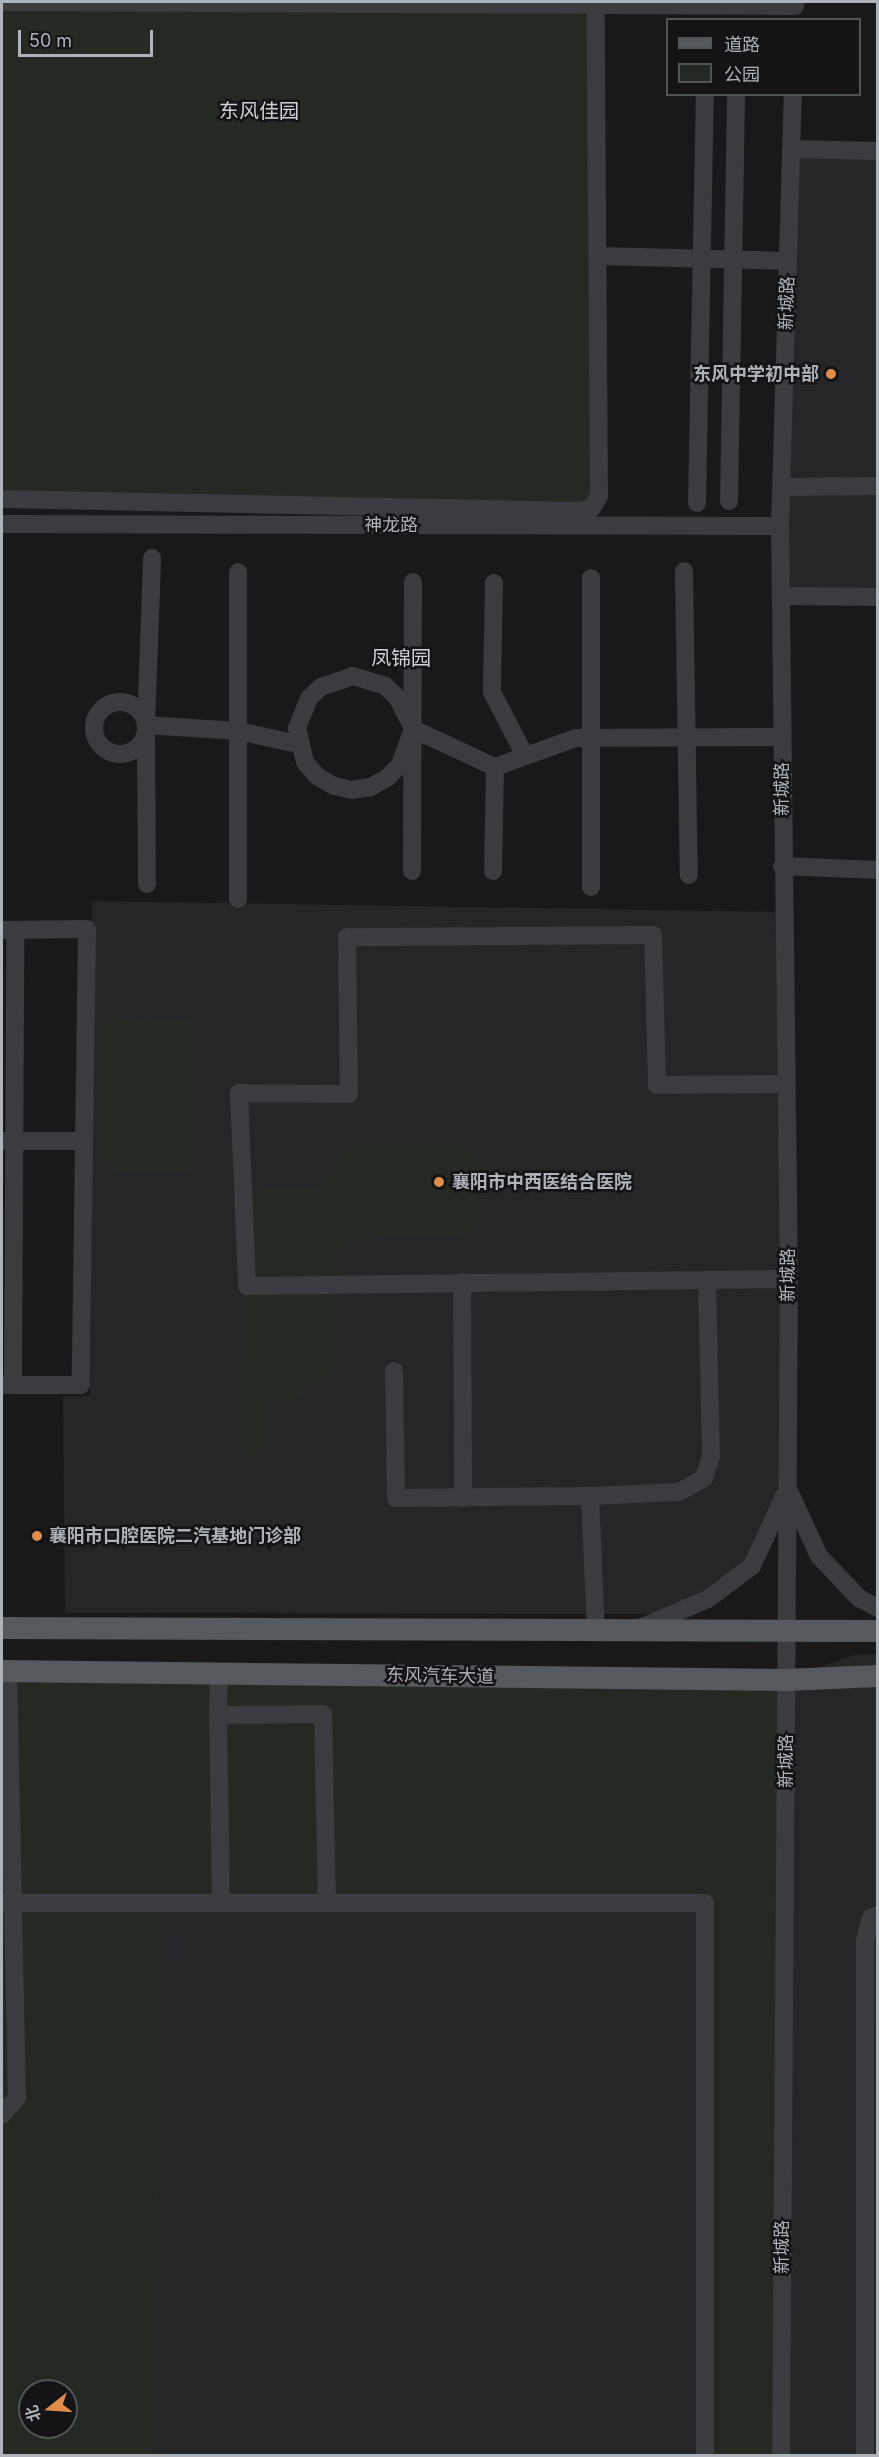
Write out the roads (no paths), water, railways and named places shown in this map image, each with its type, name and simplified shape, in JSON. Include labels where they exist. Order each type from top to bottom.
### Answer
[{"type":"main road","points":[[2,1628],[787,1634],[878,1631]]},
{"type":"main road","name":"东风汽车大道","points":[[5,1671],[786,1680],[878,1676]]},
{"type":"street","points":[[2,2],[596,5],[795,9]]},
{"type":"street","points":[[2,499],[581,511],[592,508],[599,496],[596,5]]},
{"type":"street","points":[[697,504],[705,96]]},
{"type":"street","points":[[729,501],[736,96]]},
{"type":"street","name":"新城路","points":[[781,2456],[789,1279],[782,866],[780,526],[793,96]]},
{"type":"street","points":[[791,149],[878,151]]},
{"type":"street","points":[[598,255],[788,261]]},
{"type":"street","points":[[782,487],[878,486]]},
{"type":"street","name":"神龙路","points":[[2,524],[780,526]]},
{"type":"street","points":[[147,884],[146,725],[153,558]]},
{"type":"street","points":[[684,571],[688,875]]},
{"type":"street","points":[[238,572],[238,899]]},
{"type":"street","points":[[591,578],[591,887]]},
{"type":"street","points":[[412,871],[413,582]]},
{"type":"street","points":[[494,584],[492,692],[525,756]]},
{"type":"street","points":[[781,596],[878,597]]},
{"type":"street","points":[[413,729],[400,765],[387,778],[370,787],[352,790],[334,786],[317,776],[305,762],[298,744],[301,712],[309,698],[321,687],[353,676],[385,686],[398,697],[413,729],[495,767],[576,738],[782,737]]},
{"type":"street","points":[[146,725],[238,731],[298,744]]},
{"type":"street","points":[[493,871],[495,767]]},
{"type":"street","points":[[782,866],[878,870]]},
{"type":"street","points":[[87,929],[81,1385],[7,1385],[8,1141],[8,930],[87,929]]},
{"type":"street","points":[[786,1084],[657,1085],[653,935],[347,937],[349,1094],[239,1093],[247,1286],[789,1279]]},
{"type":"street","points":[[8,1141],[84,1141]]},
{"type":"street","points":[[394,1371],[396,1498],[590,1496],[679,1492],[704,1478],[711,1456],[707,1280]]},
{"type":"street","points":[[462,1282],[463,1498]]},
{"type":"street","points":[[788,1489],[819,1556],[859,1598],[878,1608]]},
{"type":"street","points":[[629,1633],[708,1599],[752,1566],[788,1489]]},
{"type":"street","points":[[590,1496],[596,1632]]},
{"type":"street","points":[[2,2115],[17,2097],[7,1903],[5,1671]]},
{"type":"street","points":[[219,1673],[221,1903]]},
{"type":"street","points":[[218,1714],[323,1713],[327,1903]]},
{"type":"street","points":[[7,1903],[705,1903],[705,2456]]},
{"type":"street","points":[[865,2456],[865,1940],[871,1918],[878,1915]]},
{"type":"place","name":"东风中学初中部","points":[[831,374]]},
{"type":"place","name":"襄阳市中西医结合医院","points":[[439,1182]]},
{"type":"place","name":"襄阳市口腔医院二汽基地门诊部","points":[[37,1536]]},
{"type":"district","name":"东风佳园","points":[[259,111]]},
{"type":"district","name":"凤锦园","points":[[401,658]]}]
